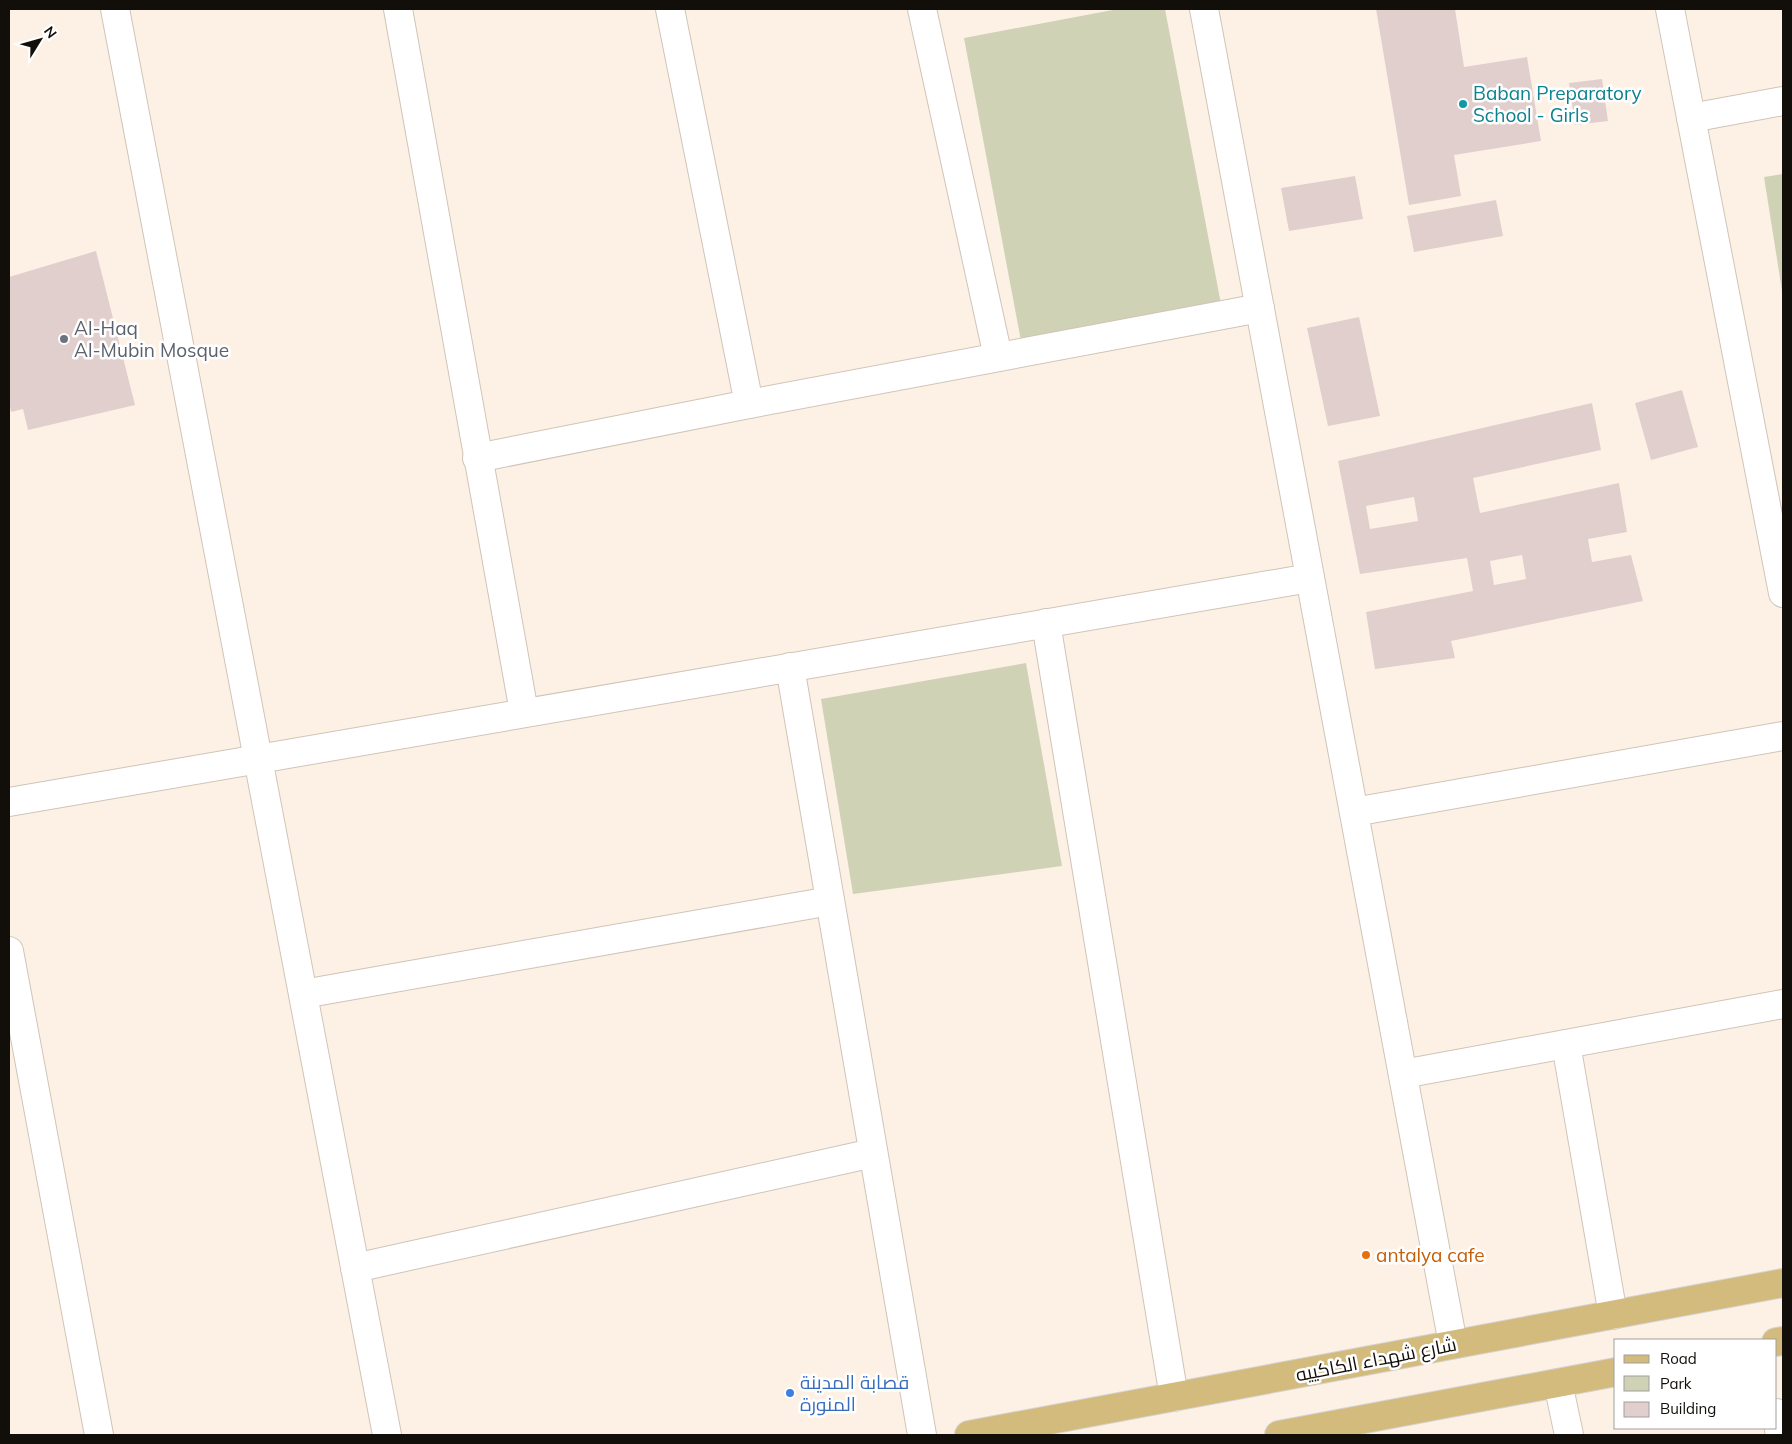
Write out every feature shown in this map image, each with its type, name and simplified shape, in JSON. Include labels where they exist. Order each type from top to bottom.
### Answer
[{"type":"main road","name":"شارع شهداء الكاكييه","points":[[969,1435],[1056,1427],[1174,1397],[1783,1283]]},
{"type":"main road","points":[[1279,1435],[1373,1427],[1558,1383],[1614,1372]]},
{"type":"street","points":[[115,9],[387,1435]]},
{"type":"street","points":[[398,9],[524,712]]},
{"type":"street","points":[[670,9],[749,404]]},
{"type":"street","points":[[922,9],[998,357]]},
{"type":"street","points":[[1204,9],[1453,1344]]},
{"type":"street","points":[[1670,9],[1783,592]]},
{"type":"street","points":[[1691,118],[1783,100]]},
{"type":"street","points":[[477,458],[749,404],[1260,308]]},
{"type":"street","points":[[9,802],[1310,578]]},
{"type":"street","points":[[1046,623],[1174,1397]]},
{"type":"street","points":[[790,667],[922,1435]]},
{"type":"street","points":[[1354,812],[1783,736]]},
{"type":"street","points":[[303,994],[830,901]]},
{"type":"street","points":[[9,951],[99,1435]]},
{"type":"street","points":[[1403,1074],[1783,1004]]},
{"type":"street","points":[[1566,1044],[1613,1315]]},
{"type":"street","points":[[355,1268],[873,1153]]},
{"type":"street","points":[[1558,1383],[1569,1435]]},
{"type":"street","points":[[1777,1418],[1780,1435]]},
{"type":"green space","points":[[1118,9],[1165,9],[1221,304],[1021,341],[964,38]]},
{"type":"green space","points":[[1783,174],[1783,297],[1764,177]]},
{"type":"green space","points":[[1026,663],[1062,866],[853,894],[821,699]]},
{"type":"building","name":"Baban Preparatory School - Girls","points":[[1376,9],[1455,9],[1464,67],[1527,57],[1541,141],[1454,155],[1461,196],[1409,205]]},
{"type":"building","points":[[1602,79],[1608,121],[1575,125],[1569,83]]},
{"type":"building","points":[[1355,176],[1363,219],[1289,231],[1281,188]]},
{"type":"building","points":[[1496,200],[1503,236],[1414,252],[1407,216]]},
{"type":"building","name":"Al-Haq Al-Mubin Mosque","points":[[96,251],[135,405],[28,430],[23,409],[11,412],[9,401],[9,277]]},
{"type":"building","points":[[1359,317],[1380,416],[1328,426],[1307,328]]},
{"type":"building","points":[[1682,390],[1698,447],[1651,460],[1635,403]]},
{"type":"building","points":[[1592,403],[1601,450],[1473,478],[1480,513],[1619,483],[1627,532],[1588,539],[1592,562],[1631,555],[1643,601],[1451,641],[1455,658],[1375,669],[1366,612],[1473,591],[1467,558],[1360,574],[1338,461]],"holes":[[[1414,497],[1418,521],[1370,529],[1366,506]],[[1522,555],[1526,579],[1494,585],[1490,561]]]},
{"type":"place","name":"Baban Preparatory School - Girls","points":[[1463,104]]},
{"type":"place","name":"Al-Haq Al-Mubin Mosque","points":[[64,339]]},
{"type":"place","name":"antalya cafe","points":[[1366,1255]]},
{"type":"place","name":"قصابة المدينة المنورة","points":[[790,1393]]}]
